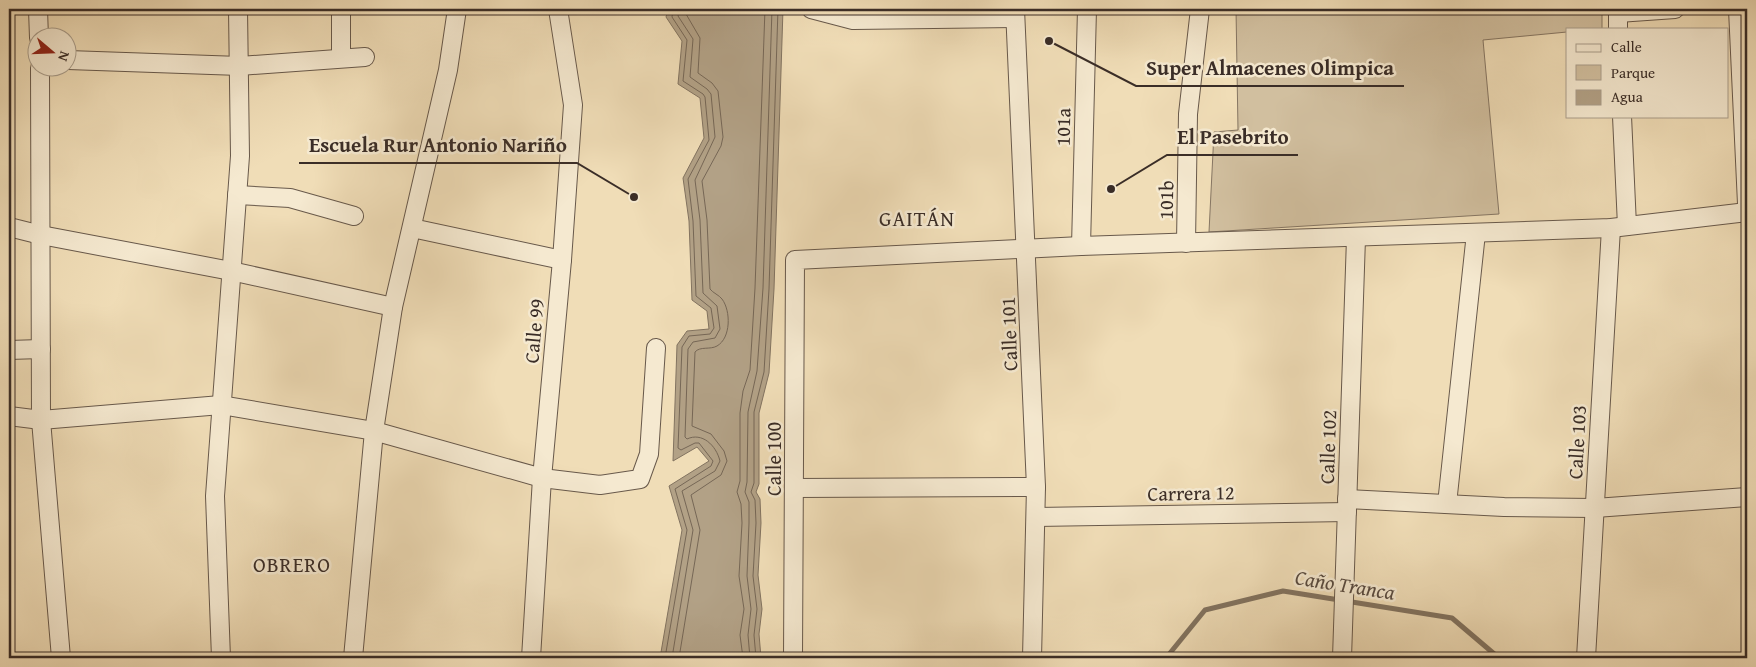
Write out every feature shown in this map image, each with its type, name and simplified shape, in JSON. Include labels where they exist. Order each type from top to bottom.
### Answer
[{"type":"street","points":[[38,9],[39,28]]},
{"type":"street","points":[[221,658],[215,496],[240,156],[238,9]]},
{"type":"street","points":[[340,9],[342,58]]},
{"type":"street","points":[[353,658],[374,431],[393,307],[448,70],[457,9]]},
{"type":"street","name":"Calle 99","points":[[531,658],[542,478],[562,260],[572,105],[558,9]]},
{"type":"street","points":[[811,9],[853,20],[1015,14]]},
{"type":"street","name":"101a","points":[[1082,246],[1087,9]]},
{"type":"street","name":"101b","points":[[1186,244],[1188,114],[1200,9]]},
{"type":"street","points":[[1618,17],[1675,9]]},
{"type":"street","points":[[1738,9],[1747,204]]},
{"type":"street","name":"Calle 101","points":[[1015,14],[1027,249],[1036,486],[1032,658]]},
{"type":"street","points":[[78,60],[240,66],[366,56]]},
{"type":"street","points":[[40,78],[41,420],[61,658]]},
{"type":"street","name":"Calle 103","points":[[1586,658],[1594,508],[1619,227],[1622,118]]},
{"type":"street","points":[[237,196],[290,198],[354,216]]},
{"type":"street","points":[[1027,249],[1619,227],[1747,212]]},
{"type":"street","points":[[9,227],[41,235],[231,271],[393,307]]},
{"type":"street","points":[[412,228],[562,260]]},
{"type":"street","points":[[1447,504],[1476,233]]},
{"type":"street","name":"Calle 102","points":[[1342,658],[1356,238]]},
{"type":"street","name":"Calle 100","points":[[793,658],[796,260],[1027,249]]},
{"type":"street","points":[[9,416],[41,420],[221,405],[374,431],[542,478],[600,485],[640,479],[649,454],[656,348]]},
{"type":"street","points":[[9,350],[41,349]]},
{"type":"street","points":[[795,488],[1036,486]]},
{"type":"street","name":"Carrera 12","points":[[1036,517],[1347,505],[1447,504],[1504,508],[1594,508],[1747,497]]},
{"type":"green space","points":[[1236,9],[1602,9],[1602,28],[1566,28],[1566,32],[1483,40],[1499,214],[1209,232],[1214,132],[1238,130]]},
{"type":"water","points":[[668,9],[783,9],[774,289],[769,373],[759,413],[759,484],[756,492],[760,499],[761,523],[758,575],[762,609],[759,634],[761,658],[660,658],[682,530],[669,486],[709,461],[697,447],[673,461],[677,345],[687,331],[709,329],[707,311],[692,300],[689,221],[683,178],[704,138],[700,98],[678,84],[682,41],[666,17]]},
{"type":"waterway","name":"Caño Tranca","points":[[1166,658],[1205,610],[1283,591],[1452,618],[1499,658]]},
{"type":"place","name":"Super Almacenes Olimpica","points":[[1049,41]]},
{"type":"place","name":"El Pasebrito","points":[[1111,189]]},
{"type":"place","name":"Escuela Rur Antonio Nariño","points":[[634,197]]},
{"type":"district","name":"GAITÁN","points":[[917,219]]},
{"type":"district","name":"OBRERO","points":[[292,565]]}]
